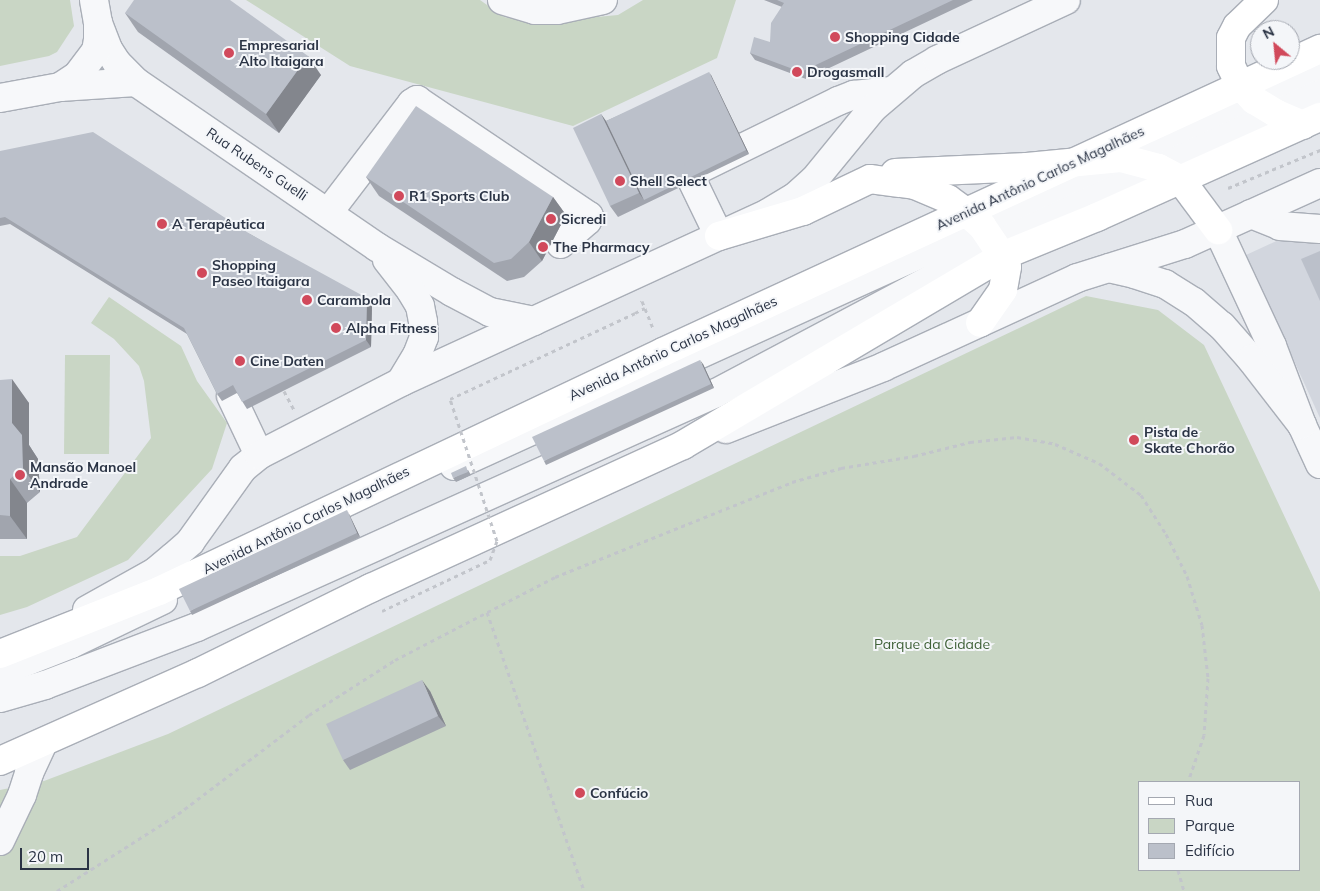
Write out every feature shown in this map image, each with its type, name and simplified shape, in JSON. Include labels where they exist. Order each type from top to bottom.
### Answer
[{"type":"main road","points":[[1264,0],[1237,26],[1231,38],[1231,66],[1247,93],[1277,114],[1311,121]]},
{"type":"main road","name":"Avenida Antônio Carlos Magalhães","points":[[0,761],[198,673],[371,588],[683,445],[987,235],[1071,164],[1247,93],[1320,49]]},
{"type":"main road","name":"Avenida Antônio Carlos Magalhães","points":[[12,650],[159,591],[663,352],[987,235],[1098,216],[1169,174],[1311,121]]},
{"type":"main road","points":[[719,236],[784,218],[870,179],[915,171],[1071,164],[1121,158],[1169,174],[1198,201],[1218,230]]},
{"type":"main road","points":[[870,179],[915,185],[948,199],[987,235],[1007,267],[1003,290],[980,324]]},
{"type":"street","points":[[502,0],[536,10],[557,10],[603,0]]},
{"type":"street","name":"Avenida Antônio Carlos Magalhães","points":[[12,650],[155,572],[190,542],[243,468],[259,455],[401,382],[768,213],[795,197],[814,180],[874,108],[892,90],[913,74],[937,60],[1066,0]]},
{"type":"street","points":[[60,87],[77,76],[96,51],[96,12]]},
{"type":"street","name":"Rua Rubens Guelli","points":[[96,12],[108,49],[116,63],[136,82],[377,246],[474,305],[490,312],[534,321]]},
{"type":"street","points":[[0,698],[45,685],[197,627],[716,393],[987,235],[1133,161],[1247,93],[1320,70]]},
{"type":"street","points":[[0,98],[60,87],[136,82]]},
{"type":"street","points":[[719,236],[689,174],[838,101],[854,95],[892,90]]},
{"type":"street","points":[[1169,174],[1277,114],[1320,94]]},
{"type":"street","points":[[328,213],[412,103],[417,100],[588,216],[587,221],[561,244]]},
{"type":"street","name":"Avenida Antônio Carlos Magalhães","points":[[683,445],[884,367],[1077,278],[1164,251],[1218,230],[1320,183]]},
{"type":"street","points":[[1251,214],[1280,226],[1320,229]]},
{"type":"street","points":[[1218,230],[1269,340],[1302,425],[1320,464]]},
{"type":"street","points":[[0,672],[79,641],[355,509],[987,235]]},
{"type":"street","name":"Rua Rubens Guelli","points":[[377,246],[411,291],[420,306],[423,322],[424,337],[401,382]]},
{"type":"street","points":[[1107,268],[1165,284],[1194,302],[1222,326],[1240,346],[1302,425]]},
{"type":"street","points":[[231,396],[259,455]]},
{"type":"street","points":[[0,841],[22,795],[29,773],[43,743]]},
{"type":"path","points":[[1198,201],[1320,150]]},
{"type":"path","points":[[634,305],[642,301],[663,352]]},
{"type":"path","points":[[382,611],[490,560],[497,541],[450,399],[645,308]]},
{"type":"path","points":[[57,891],[178,814],[309,715],[394,660],[555,577],[792,482],[841,468],[914,456],[970,442],[1017,437],[1056,444],[1099,463],[1141,495],[1166,534],[1187,576],[1202,624],[1208,678],[1204,735],[1188,781]]},
{"type":"path","points":[[487,612],[584,891]]},
{"type":"path","points":[[1178,871],[1184,891]]},
{"type":"shaded area","points":[[1320,221],[1320,418],[1246,255]]},
{"type":"green space","points":[[0,0],[70,0],[74,26],[57,52],[49,56],[0,66]]},
{"type":"green space","points":[[246,0],[480,0],[504,17],[533,23],[618,15],[643,0],[736,0],[717,58],[573,126],[350,66]]},
{"type":"green space","name":"Parque da Cidade","points":[[1086,296],[1158,310],[1204,345],[1320,592],[1320,891],[0,891],[0,790],[44,781],[168,734]]},
{"type":"green space","points":[[109,297],[181,346],[197,381],[227,423],[212,469],[128,560],[27,607],[0,615],[0,556],[20,556],[77,537],[151,438],[144,381],[139,366],[114,339],[91,323]]},
{"type":"green space","points":[[65,355],[110,355],[109,454],[64,454]]},
{"type":"building","name":"Empresarial Alto Itaigara","points":[[134,0],[230,0],[308,56],[266,114],[125,13]]},
{"type":"building","name":"Shopping Cidade","points":[[777,0],[953,0],[801,72],[750,53],[754,37],[770,42],[771,23],[784,3]]},
{"type":"building","points":[[709,72],[746,150],[644,200],[606,121]]},
{"type":"building","points":[[416,106],[553,197],[529,242],[511,259],[494,263],[366,177]]},
{"type":"building","points":[[601,114],[639,193],[610,206],[573,128]]},
{"type":"building","name":"Shopping Paseo Itaigara","points":[[93,132],[250,234],[367,298],[366,340],[242,402],[233,385],[217,394],[184,328],[5,217],[0,218],[0,151]]},
{"type":"building","points":[[1320,251],[1320,301],[1301,259]]},
{"type":"building","points":[[700,360],[711,384],[544,461],[532,437]]},
{"type":"building","points":[[12,379],[12,423],[22,435],[23,468],[10,479],[10,516],[0,515],[0,380]]},
{"type":"building","points":[[466,466],[468,472],[453,478],[451,473]]},
{"type":"building","points":[[347,510],[357,533],[190,611],[179,589]]},
{"type":"building","points":[[422,680],[438,716],[343,760],[326,724]]},
{"type":"place","name":"Shopping Cidade","points":[[835,37]]},
{"type":"place","name":"Empresarial Alto Itaigara","points":[[229,53]]},
{"type":"place","name":"Drogasmall","points":[[797,72]]},
{"type":"place","name":"Shell Select","points":[[620,181]]},
{"type":"place","name":"R1 Sports Club","points":[[399,196]]},
{"type":"place","name":"Sicredi","points":[[551,219]]},
{"type":"place","name":"A Terapêutica","points":[[162,224]]},
{"type":"place","name":"The Pharmacy","points":[[543,247]]},
{"type":"place","name":"Shopping Paseo Itaigara","points":[[202,273]]},
{"type":"place","name":"Carambola","points":[[307,300]]},
{"type":"place","name":"Alpha Fitness","points":[[336,328]]},
{"type":"place","name":"Cine Daten","points":[[240,361]]},
{"type":"place","name":"Pista de Skate Chorão","points":[[1134,440]]},
{"type":"place","name":"Mansão Manoel Andrade","points":[[20,475]]},
{"type":"place","name":"Confúcio","points":[[580,793]]}]
